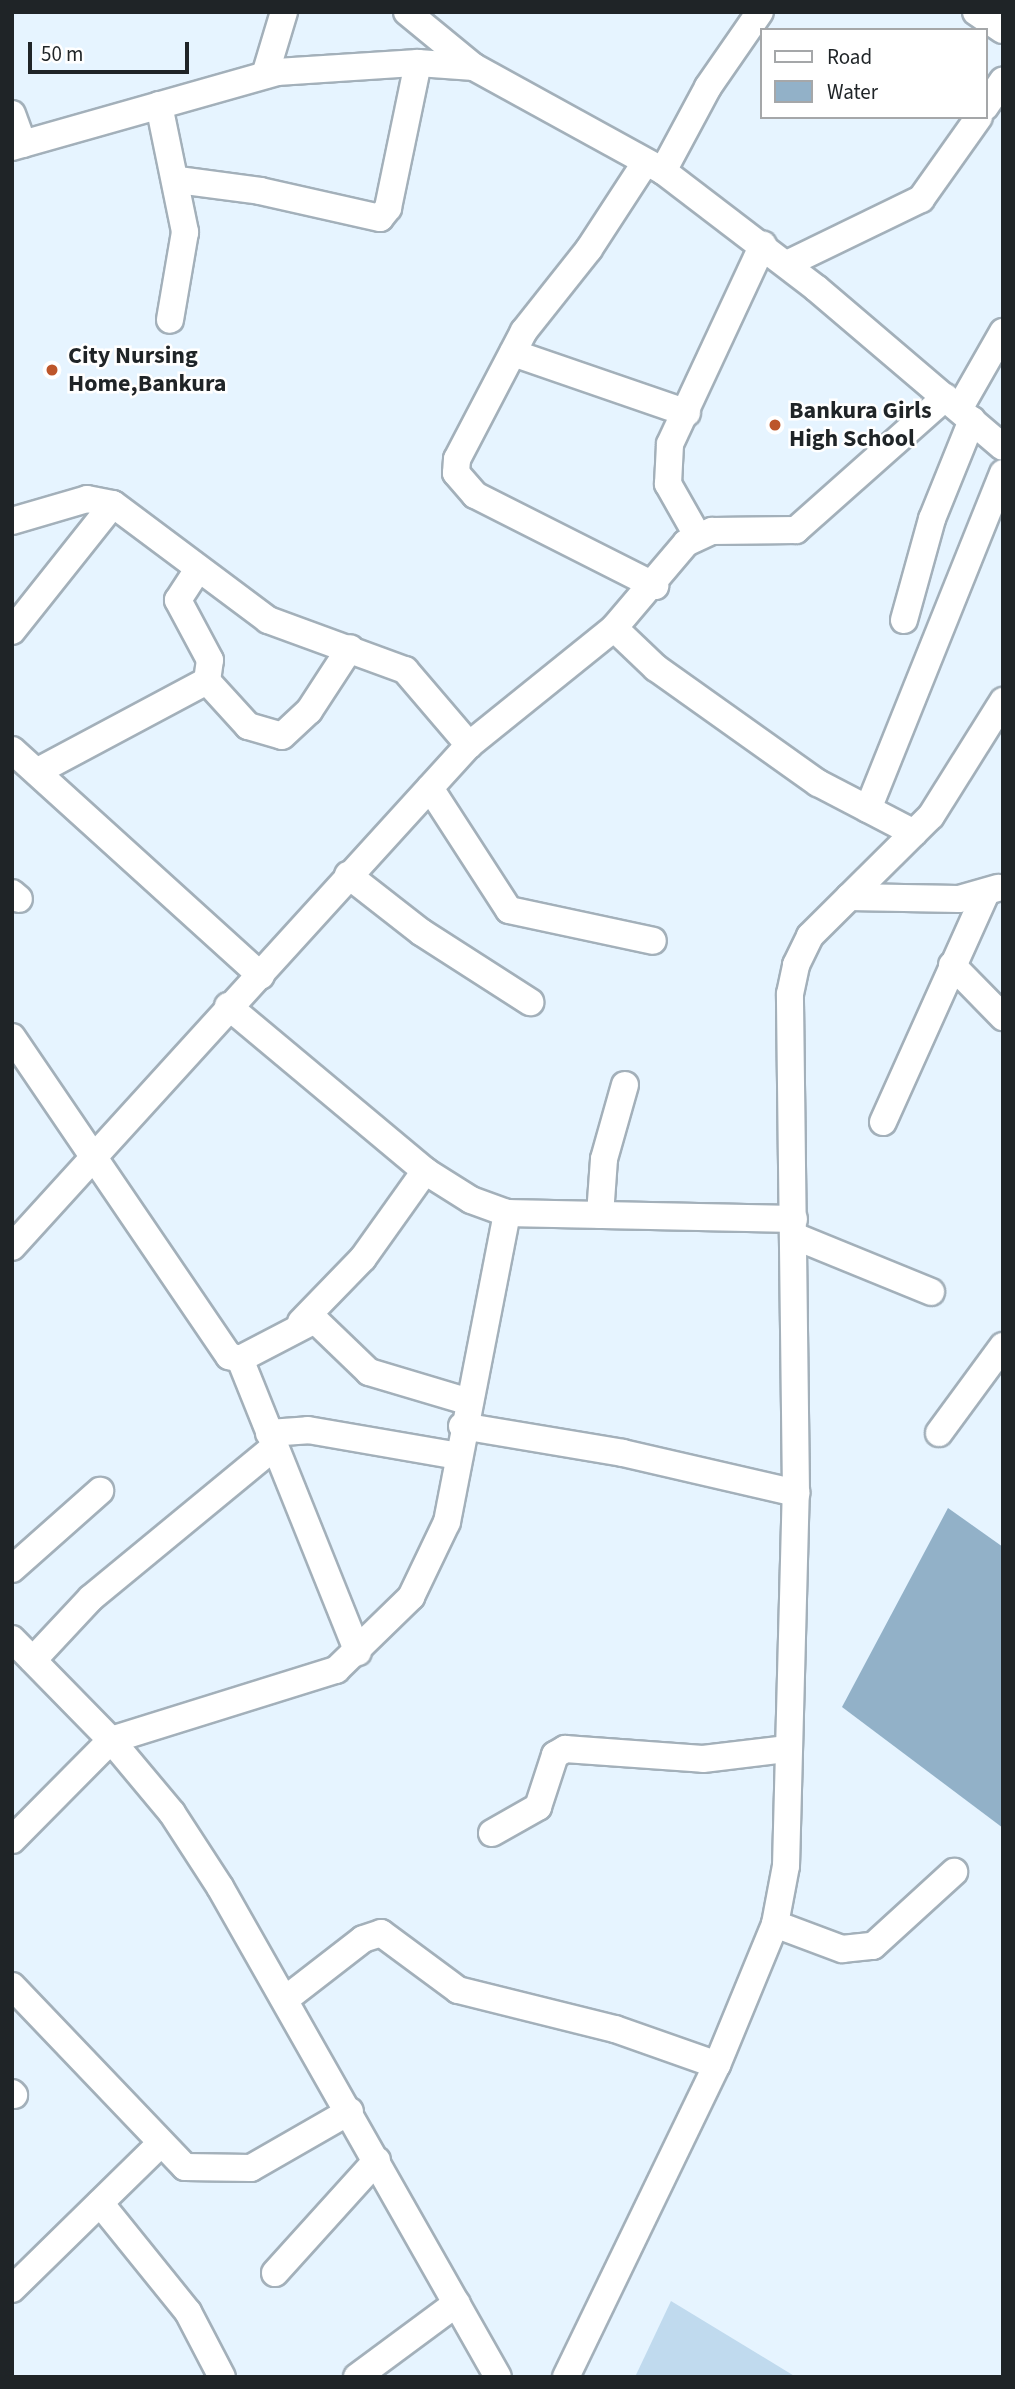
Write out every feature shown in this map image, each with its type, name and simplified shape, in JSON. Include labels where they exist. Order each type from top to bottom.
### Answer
[{"type":"street","points":[[265,75],[284,12]]},
{"type":"street","points":[[407,12],[474,67],[654,167],[763,245],[1003,447]]},
{"type":"street","points":[[655,586],[461,485],[457,459],[513,353],[654,167],[760,12]]},
{"type":"street","points":[[976,12],[1003,30]]},
{"type":"street","points":[[178,180],[260,191],[380,218],[388,208],[418,63]]},
{"type":"street","points":[[12,114],[18,146],[265,75],[418,63],[474,67]]},
{"type":"street","points":[[987,104],[1003,80]]},
{"type":"street","points":[[159,105],[178,180],[184,259],[170,320]]},
{"type":"street","points":[[787,264],[921,199],[978,119]]},
{"type":"street","points":[[697,534],[664,468],[763,245]]},
{"type":"street","points":[[904,620],[959,409],[1003,332]]},
{"type":"street","points":[[513,353],[687,413]]},
{"type":"street","points":[[12,1247],[98,1158],[228,1006],[261,976],[348,875],[469,745],[614,628],[655,586],[697,534],[796,530],[959,409]]},
{"type":"street","points":[[868,809],[1003,473]]},
{"type":"street","points":[[12,521],[87,499],[113,504],[268,620],[405,670],[469,745]]},
{"type":"street","points":[[12,631],[113,504]]},
{"type":"street","points":[[198,569],[178,600],[210,660],[207,681]]},
{"type":"street","points":[[614,628],[656,668],[818,783],[914,834]]},
{"type":"street","points":[[207,681],[248,726],[282,736],[309,710],[350,648]]},
{"type":"street","points":[[40,770],[207,681]]},
{"type":"street","points":[[566,2377],[717,2065],[775,1924],[786,1866],[787,1749],[796,1493],[790,994],[810,936],[914,834],[1003,701]]},
{"type":"street","points":[[12,750],[40,770],[261,976]]},
{"type":"street","points":[[430,788],[509,910],[653,941]]},
{"type":"street","points":[[348,875],[421,932],[530,1002]]},
{"type":"street","points":[[849,897],[958,899],[994,890]]},
{"type":"street","points":[[883,1122],[952,965],[994,890]]},
{"type":"street","points":[[952,965],[1003,1017]]},
{"type":"street","points":[[228,1006],[425,1171],[471,1200],[507,1213],[600,1214],[794,1227],[932,1292]]},
{"type":"street","points":[[12,1037],[98,1158],[207,1328],[229,1356],[240,1359],[300,1322],[363,1258],[425,1171]]},
{"type":"street","points":[[600,1214],[604,1159],[625,1084]]},
{"type":"street","points":[[12,1840],[111,1740],[296,1687],[358,1653],[411,1597],[433,1561],[458,1456],[464,1414],[507,1213]]},
{"type":"street","points":[[300,1322],[324,1325],[369,1372],[464,1414],[796,1493]]},
{"type":"street","points":[[939,1433],[1003,1346]]},
{"type":"street","points":[[240,1359],[358,1653]]},
{"type":"street","points":[[33,1660],[91,1598],[271,1440],[308,1430],[458,1456]]},
{"type":"street","points":[[12,1569],[100,1491]]},
{"type":"street","points":[[12,1639],[111,1740],[172,1813],[287,1998],[498,2377]]},
{"type":"street","points":[[492,1833],[538,1807],[555,1755],[565,1749],[703,1759],[787,1749]]},
{"type":"street","points":[[775,1924],[842,1949],[873,1946],[954,1872]]},
{"type":"street","points":[[287,1998],[363,1939],[381,1933],[458,1990],[615,2029],[717,2065]]},
{"type":"street","points":[[12,1986],[159,2145],[195,2170],[251,2168],[350,2111]]},
{"type":"street","points":[[12,2289],[159,2145]]},
{"type":"street","points":[[275,2273],[377,2160]]},
{"type":"street","points":[[100,2203],[188,2312],[222,2377]]},
{"type":"street","points":[[357,2377],[457,2303]]},
{"type":"shaded area","points":[[671,2301],[796,2377],[635,2377]]},
{"type":"water","points":[[948,1508],[1003,1547],[1003,1828],[842,1707]]},
{"type":"place","name":"City Nursing Home,Bankura","points":[[52,370]]},
{"type":"place","name":"Bankura Girls High School","points":[[775,425]]}]
